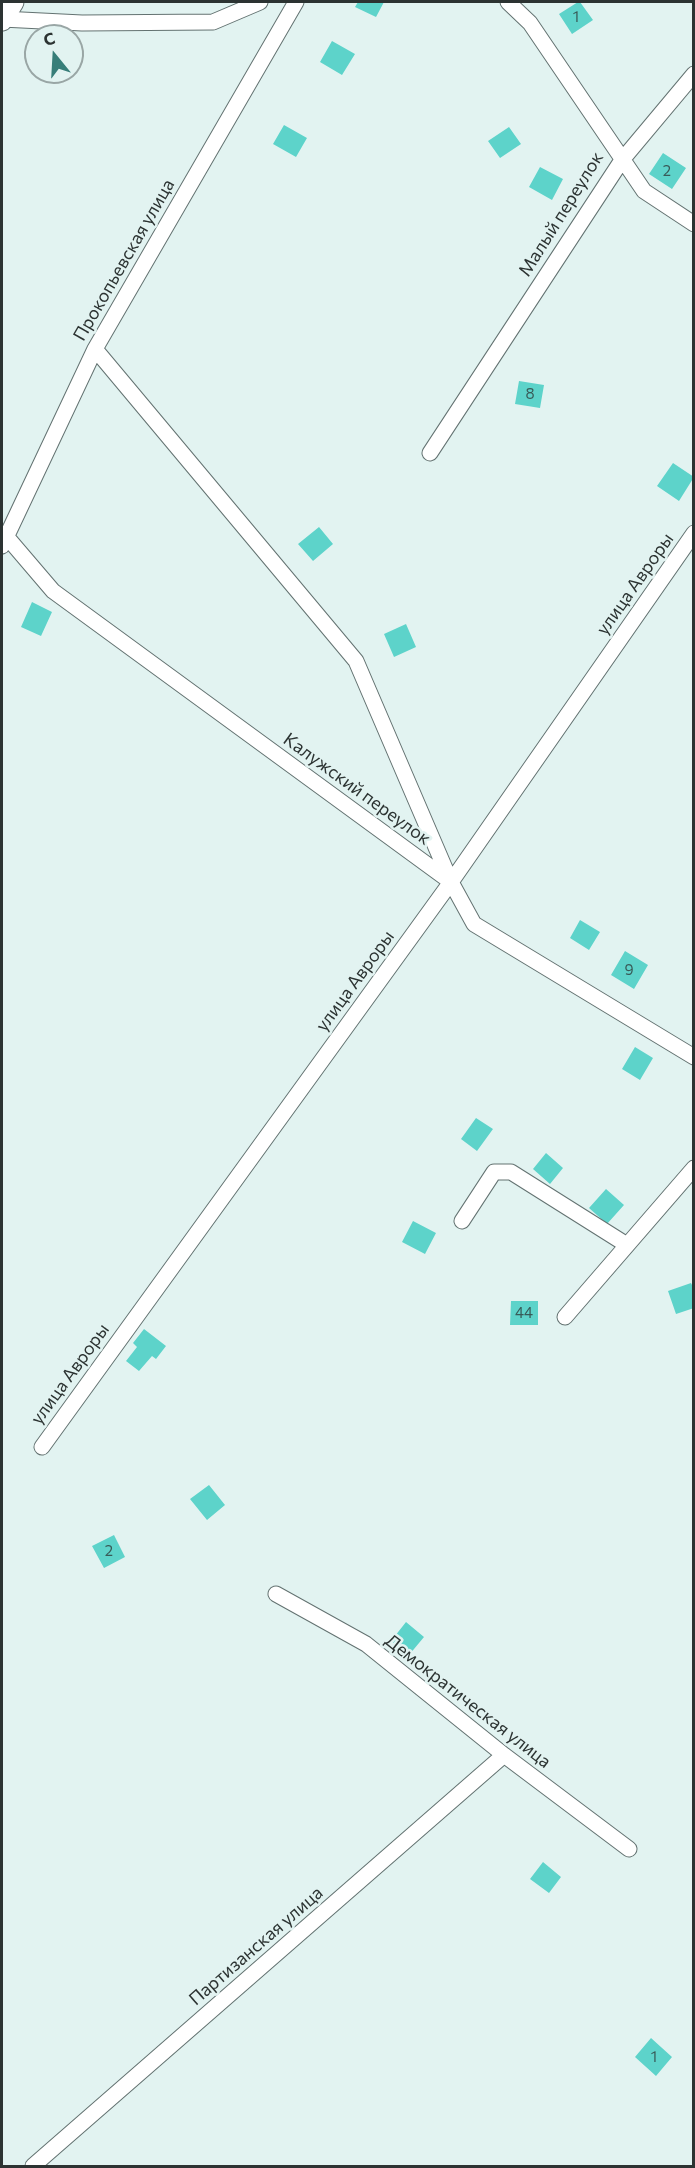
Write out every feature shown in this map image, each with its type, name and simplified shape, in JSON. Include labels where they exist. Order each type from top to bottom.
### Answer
[{"type":"main road","points":[[2,19],[13,2]]},
{"type":"street","points":[[2,19],[82,23],[213,22],[260,2]]},
{"type":"street","name":"Прокопьевская улица","points":[[4,541],[95,349],[296,2]]},
{"type":"street","name":"Малый переулок","points":[[430,453],[622,160],[530,23],[508,2]]},
{"type":"street","points":[[693,74],[622,160],[644,191],[693,224]]},
{"type":"street","points":[[95,349],[356,661],[451,882]]},
{"type":"street","name":"улица Авроры","points":[[42,1447],[451,882],[693,533]]},
{"type":"street","name":"Калужский переулок","points":[[4,541],[53,591],[451,882],[474,924],[693,1057]]},
{"type":"street","points":[[565,1317],[693,1168]]},
{"type":"street","points":[[462,1221],[494,1172],[511,1172],[627,1245]]},
{"type":"street","name":"Демократическая улица","points":[[276,1594],[366,1644],[504,1755],[629,1849]]},
{"type":"street","name":"Партизанская улица","points":[[33,2166],[504,1755]]},
{"type":"building","points":[[358,2],[384,2],[376,17],[355,7]]},
{"type":"building","points":[[578,2],[593,20],[572,34],[559,14]]},
{"type":"building","points":[[332,41],[355,54],[342,75],[320,62]]},
{"type":"building","points":[[284,125],[307,138],[296,157],[273,144]]},
{"type":"building","points":[[509,127],[521,144],[500,158],[488,141]]},
{"type":"building","points":[[663,153],[686,168],[672,189],[649,174]]},
{"type":"building","points":[[540,167],[563,179],[552,200],[529,187]]},
{"type":"building","points":[[519,381],[544,385],[540,408],[515,404]]},
{"type":"building","points":[[673,463],[694,477],[679,501],[657,486]]},
{"type":"building","points":[[319,527],[333,544],[313,561],[298,544]]},
{"type":"building","points":[[32,602],[52,612],[41,636],[21,627]]},
{"type":"building","points":[[406,624],[416,647],[394,657],[384,634]]},
{"type":"building","points":[[580,920],[600,932],[589,950],[570,938]]},
{"type":"building","points":[[625,951],[648,965],[634,989],[611,975]]},
{"type":"building","points":[[635,1047],[653,1058],[640,1080],[622,1069]]},
{"type":"building","points":[[476,1118],[493,1129],[477,1151],[461,1139]]},
{"type":"building","points":[[546,1153],[563,1168],[550,1184],[533,1169]]},
{"type":"building","points":[[606,1189],[624,1205],[607,1224],[589,1208]]},
{"type":"building","points":[[413,1221],[436,1233],[425,1254],[402,1242]]},
{"type":"building","points":[[691,1283],[694,1289],[694,1308],[676,1314],[668,1291]]},
{"type":"building","points":[[511,1301],[538,1301],[538,1325],[510,1325]]},
{"type":"building","points":[[144,1329],[166,1346],[156,1359],[152,1356],[139,1371],[126,1361],[137,1347],[133,1343]]},
{"type":"building","points":[[209,1485],[225,1505],[207,1520],[190,1499]]},
{"type":"building","points":[[114,1535],[125,1557],[104,1568],[92,1546]]},
{"type":"building","points":[[406,1622],[424,1637],[409,1655],[391,1641]]},
{"type":"building","points":[[543,1862],[561,1877],[549,1893],[530,1879]]},
{"type":"building","points":[[651,2038],[672,2057],[656,2076],[635,2057]]}]
